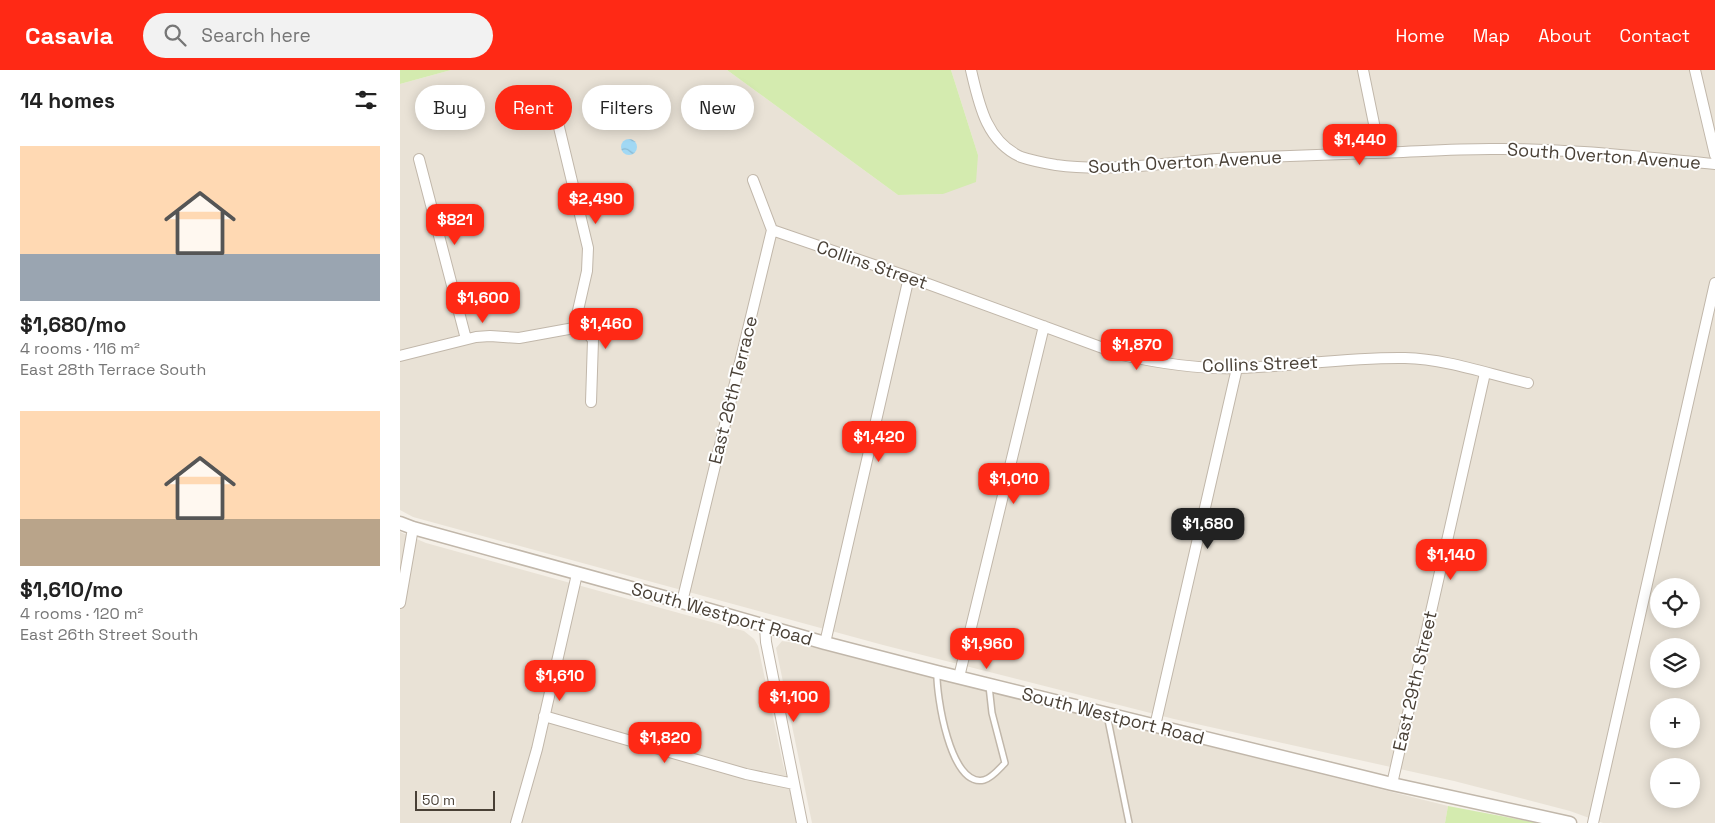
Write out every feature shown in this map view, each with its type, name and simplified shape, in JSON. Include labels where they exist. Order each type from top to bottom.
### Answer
[{"type":"street","name":"South Overton Avenue","points":[[971,70],[980,108],[986,123],[1006,147],[1034,161],[1074,167],[1103,168],[1232,158],[1490,149],[1556,150],[1715,164]]},
{"type":"street","points":[[1363,70],[1380,153]]},
{"type":"street","points":[[1695,70],[1715,155]]},
{"type":"street","points":[[560,130],[588,248],[587,271],[574,328]]},
{"type":"street","points":[[419,160],[466,339]]},
{"type":"street","points":[[753,180],[772,230]]},
{"type":"street","name":"Collins Street","points":[[772,230],[1122,354],[1138,358],[1185,366],[1237,368],[1408,358],[1446,362],[1528,383]]},
{"type":"street","name":"East 26th Terrace","points":[[682,602],[772,230]]},
{"type":"street","points":[[825,643],[909,277]]},
{"type":"street","points":[[1593,823],[1715,283]]},
{"type":"street","points":[[959,677],[1044,326]]},
{"type":"street","points":[[400,356],[466,339],[490,336],[519,338],[574,328],[585,330],[593,340],[591,402]]},
{"type":"street","points":[[1155,726],[1237,368]]},
{"type":"street","name":"East 29th Street","points":[[1392,784],[1485,373]]},
{"type":"street","name":"South Westport Road","points":[[400,523],[825,643],[937,672],[1392,784],[1570,823]]},
{"type":"street","points":[[400,603],[414,528]]},
{"type":"street","points":[[516,823],[544,716],[577,574]]},
{"type":"street","points":[[765,626],[766,642],[802,823]]},
{"type":"street","points":[[544,716],[746,774],[794,784]]},
{"type":"lane","points":[[937,672],[937,690],[953,756],[964,771],[972,778],[978,780],[990,777],[1005,763],[992,714],[989,685]]},
{"type":"lane","points":[[1107,714],[1129,823]]},
{"type":"shaded area","points":[[451,70],[727,70],[748,85],[681,85],[681,130],[754,130],[754,90],[898,195],[943,194],[978,155],[951,70],[1715,70],[1715,823],[1603,823],[1570,811],[1454,781],[1174,719],[883,645],[413,517],[400,510],[400,84]]},
{"type":"shaded area","points":[[400,532],[426,543],[744,631],[754,639],[758,646],[783,764],[799,823],[400,823]]},
{"type":"shaded area","points":[[782,641],[1448,806],[1445,823],[812,823],[776,648]]},
{"type":"green space","points":[[400,70],[451,70],[400,84]]},
{"type":"green space","points":[[727,70],[951,70],[978,155],[976,182],[943,194],[898,195],[754,90],[754,85],[748,85]]},
{"type":"green space","points":[[1448,806],[1538,823],[1445,823]]},
{"type":"water","points":[[629,139],[635,141],[637,147],[635,153],[629,155],[623,153],[621,147],[623,141]]}]
